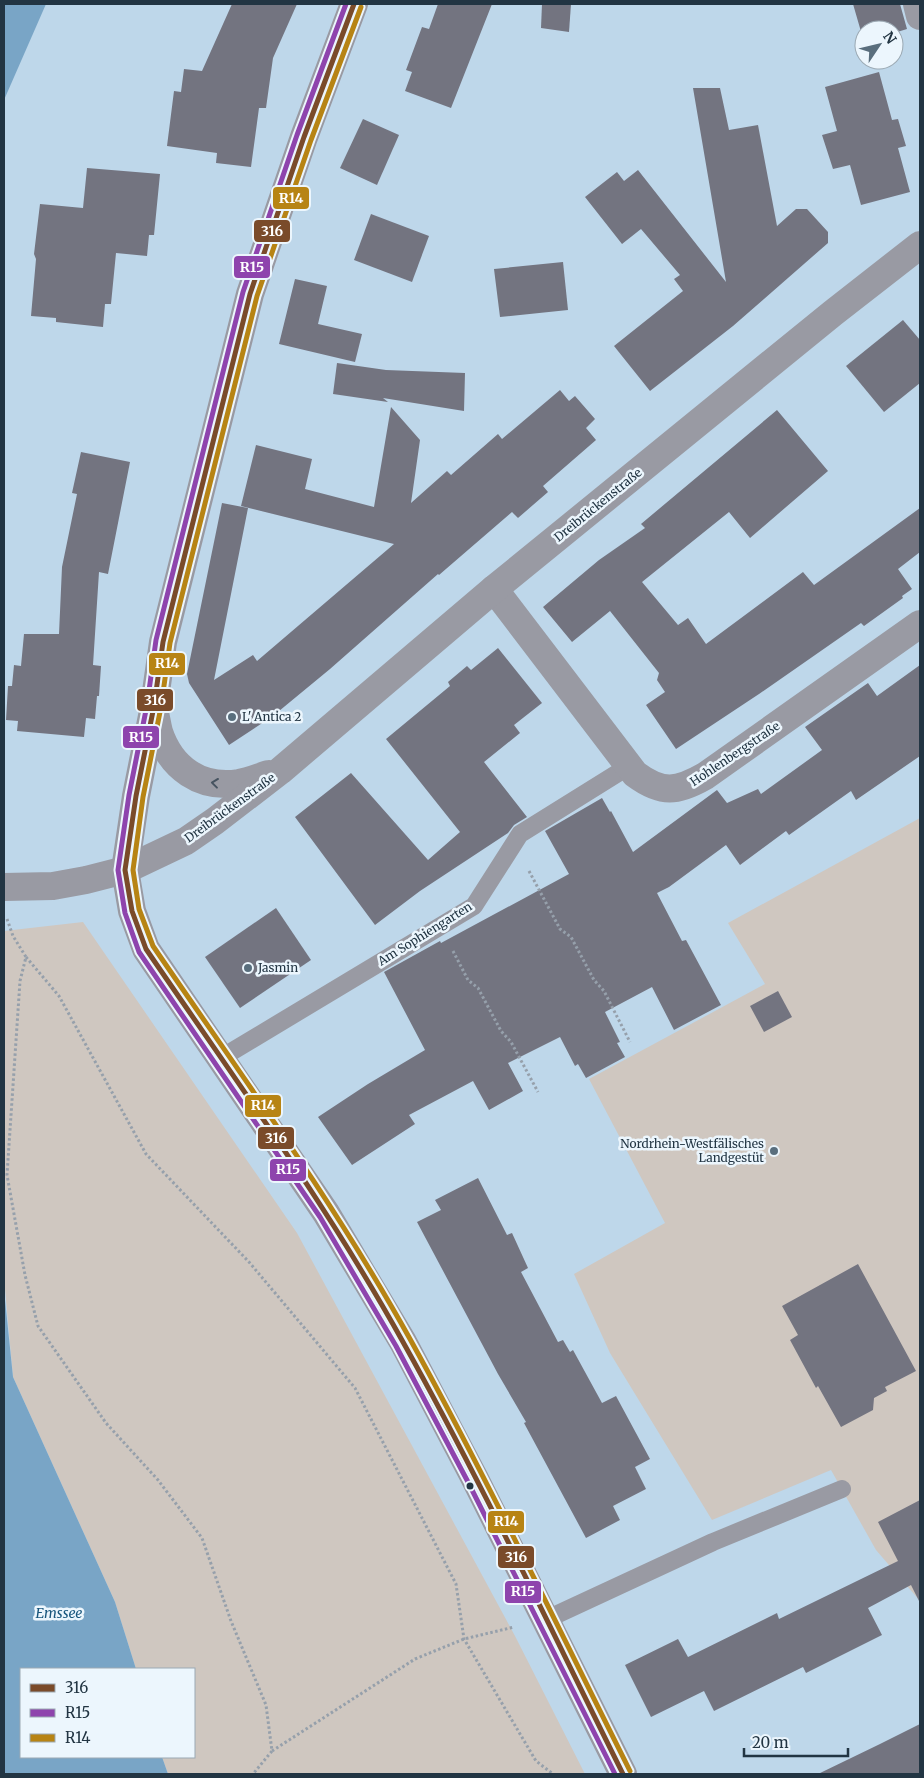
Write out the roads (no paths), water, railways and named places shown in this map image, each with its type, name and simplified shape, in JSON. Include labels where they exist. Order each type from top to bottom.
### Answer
[{"type":"street","points":[[354,4],[304,137],[250,294],[163,642],[154,706],[136,796],[125,870],[132,911],[146,949],[326,1213],[403,1342],[475,1479],[623,1774]]},
{"type":"street","points":[[917,4],[920,16]]},
{"type":"street","name":"Dreibrückenstraße","points":[[4,887],[53,886],[125,870],[186,841],[215,821],[280,771],[494,589],[817,326],[920,245]]},
{"type":"street","name":"Hohlenbergstraße","points":[[494,589],[635,774],[647,784],[662,789],[675,790],[690,785],[706,776],[920,624]]},
{"type":"street","name":"Dreibrückenstraße","points":[[154,706],[159,732],[168,750],[182,769],[200,780],[220,784],[239,783],[280,771]]},
{"type":"lane","name":"Am Sophiengarten","points":[[221,1058],[474,906],[520,834],[629,766]]},
{"type":"lane","points":[[545,1620],[713,1542],[842,1489]]},
{"type":"water","points":[[4,4],[46,4],[4,100]]},
{"type":"water","name":"Emssee","points":[[4,1290],[13,1377],[115,1602],[136,1668],[20,1668],[20,1758],[162,1758],[168,1774],[4,1774]]},
{"type":"place","name":"L' Antica 2","points":[[232,717]]},
{"type":"place","name":"Jasmin","points":[[248,968]]},
{"type":"place","name":"Nordrhein-Westfälisches Landgestüt","points":[[774,1151]]}]
